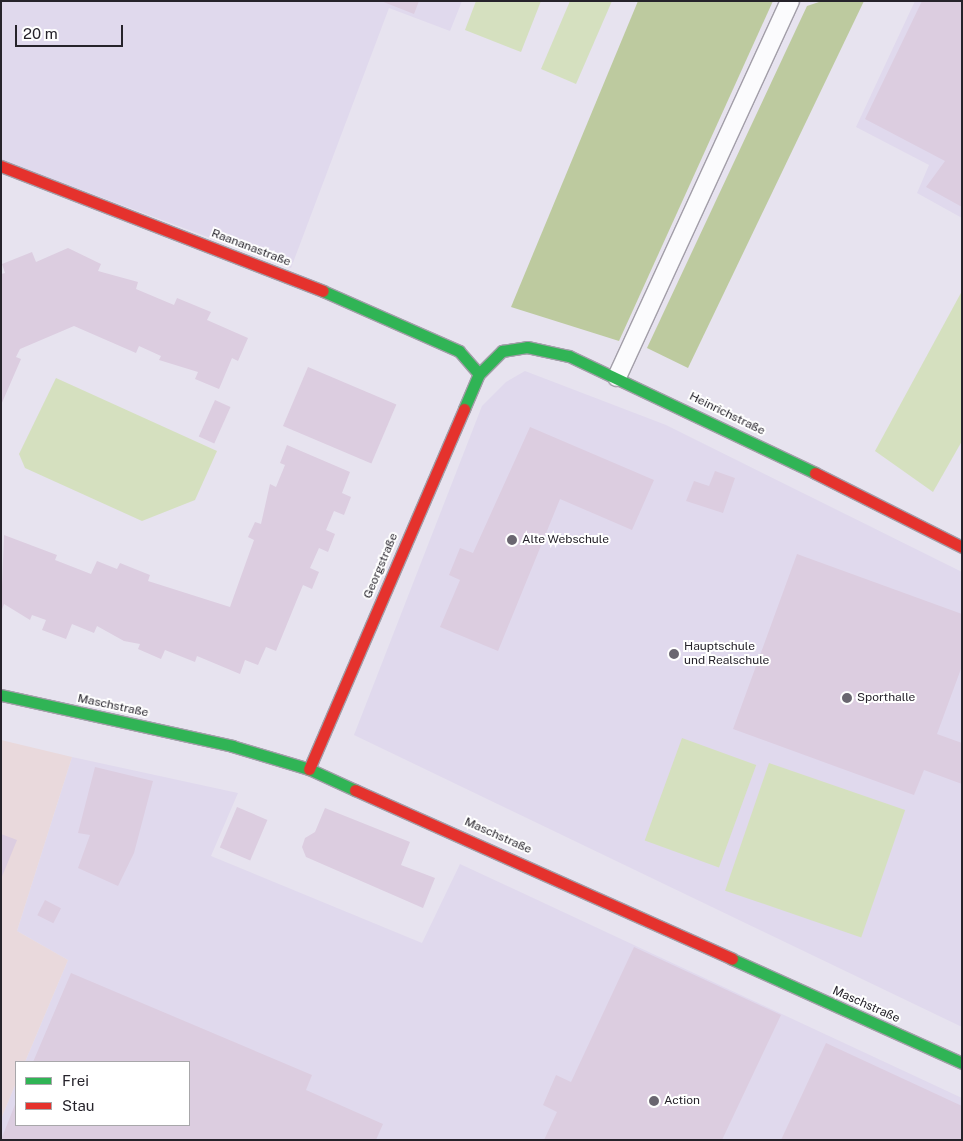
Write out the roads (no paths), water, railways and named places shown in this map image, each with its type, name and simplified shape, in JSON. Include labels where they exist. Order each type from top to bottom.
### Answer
[{"type":"street","name":"Raananastraße","points":[[1,166],[297,280],[459,351],[479,374]]},
{"type":"street","name":"Heinrichstraße","points":[[479,374],[502,351],[527,347],[569,356],[617,377],[962,548]]},
{"type":"street","name":"Georgstraße","points":[[309,769],[479,374]]},
{"type":"street","name":"Maschstraße","points":[[1,695],[232,746],[309,769],[962,1064]]},
{"type":"lane","points":[[617,377],[790,1]]},
{"type":"place","name":"Alte Webschule","points":[[512,540]]},
{"type":"place","name":"Hauptschule und Realschule","points":[[674,654]]},
{"type":"place","name":"Sporthalle","points":[[847,698]]},
{"type":"place","name":"Action","points":[[654,1101]]}]
